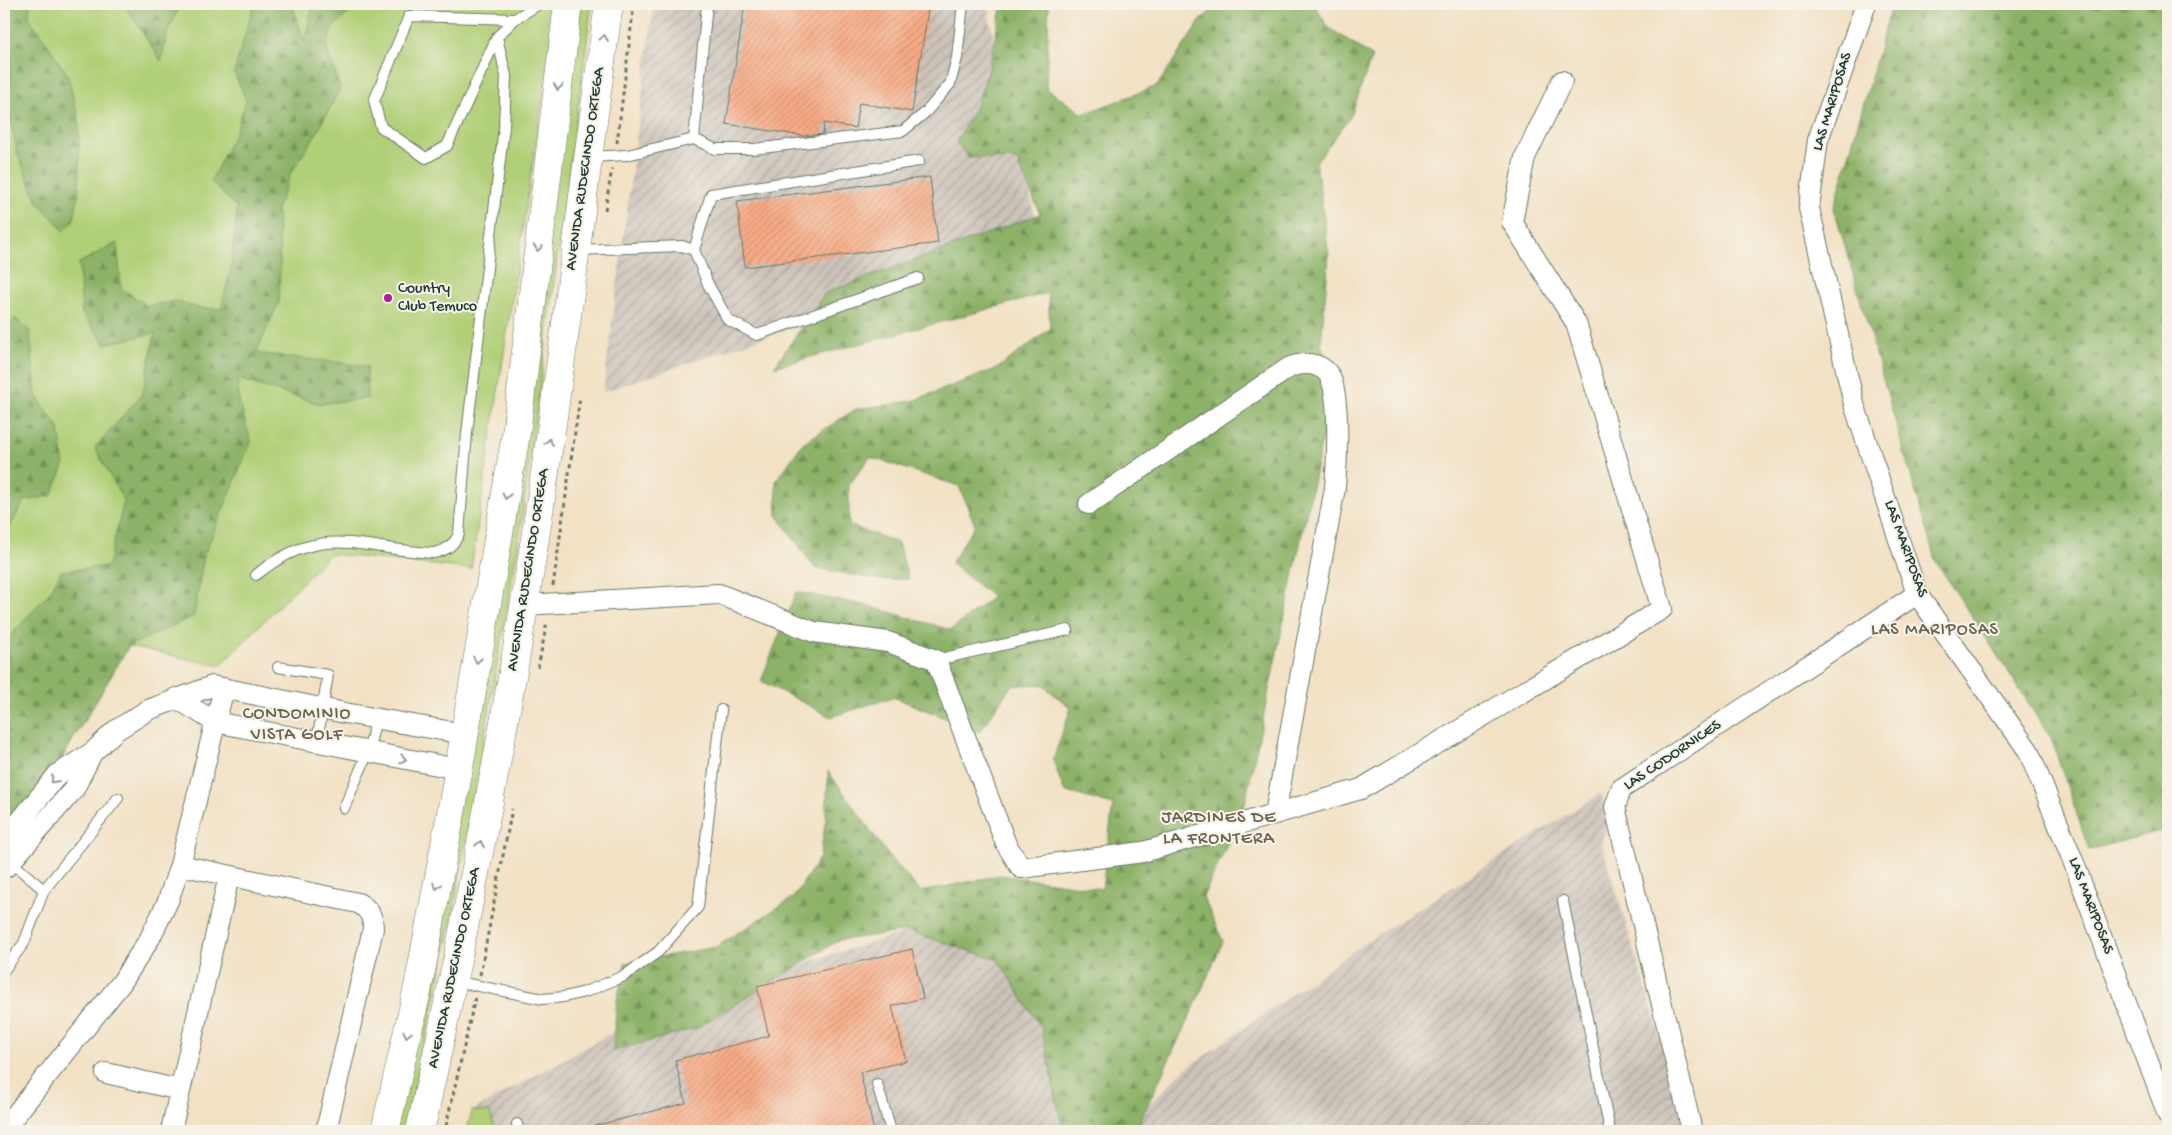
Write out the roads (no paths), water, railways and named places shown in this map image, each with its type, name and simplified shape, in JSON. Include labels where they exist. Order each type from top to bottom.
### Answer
[{"type":"main road","name":"AVENIDA RUDECINDO ORTEGA","points":[[385,1131],[418,987],[516,434],[568,4]]},
{"type":"main road","name":"AVENIDA RUDECINDO ORTEGA","points":[[420,1131],[454,981],[506,712],[524,605],[551,427],[609,4]]},
{"type":"street","name":"LAS MARIPOSAS","points":[[1866,4],[1818,140],[1809,208],[1854,404],[1917,594],[2028,750],[2165,1094],[2168,1115]]},
{"type":"street","points":[[524,605],[719,594],[814,632],[888,642],[936,660],[1006,844],[1021,868],[1143,852],[1361,789],[1662,609],[1576,323],[1512,222],[1525,157],[1562,81]]},
{"type":"street","points":[[1089,504],[1290,366],[1313,364],[1330,376],[1338,442],[1335,488],[1275,814]]},
{"type":"street","name":"LAS CODORNICES","points":[[1692,1131],[1615,807],[1621,790],[1917,594]]},
{"type":"street","points":[[7,866],[9,835],[58,774],[93,752],[124,726],[148,710],[212,686],[322,709],[464,734]]},
{"type":"street","points":[[4,1129],[122,982],[150,938],[168,901],[180,865],[224,688]]},
{"type":"street","points":[[176,698],[215,722],[458,769]]},
{"type":"street","points":[[180,865],[358,903],[368,910],[373,929],[326,1131]]},
{"type":"street","points":[[171,1131],[229,876]]},
{"type":"street","points":[[106,1073],[180,1090]]},
{"type":"lane","points":[[515,20],[409,16],[374,101],[381,127],[426,158],[447,146],[496,37],[515,20],[539,4]]},
{"type":"lane","points":[[694,139],[706,4]]},
{"type":"lane","points":[[588,157],[627,155],[694,139],[715,149],[754,149],[903,131],[926,112],[950,84],[957,58],[963,4]]},
{"type":"lane","points":[[256,575],[286,554],[319,542],[434,553],[446,549],[456,540],[459,534],[466,433],[504,127],[506,76],[496,37]]},
{"type":"lane","points":[[918,278],[757,334],[728,320],[708,284],[694,250],[711,194],[919,161]]},
{"type":"lane","points":[[575,250],[682,246],[694,250]]},
{"type":"lane","points":[[936,660],[1068,630]]},
{"type":"lane","points":[[278,667],[328,675],[317,742]]},
{"type":"lane","points":[[454,981],[535,998],[564,997],[585,992],[618,979],[642,965],[658,952],[698,907],[721,710]]},
{"type":"lane","points":[[344,808],[368,752],[376,719]]},
{"type":"lane","points":[[4,970],[24,943],[44,890],[118,798]]},
{"type":"lane","points":[[7,866],[44,890]]},
{"type":"lane","points":[[1564,901],[1610,1131]]},
{"type":"lane","points":[[877,1084],[891,1131]]},
{"type":"place","name":"Country Club Temuco","points":[[388,298]]},
{"type":"district","name":"LAS MARIPOSAS","points":[[1935,630]]},
{"type":"district","name":"CONDOMINIO VISTA GOLF","points":[[297,724]]},
{"type":"district","name":"JARDINES DE LA FRONTERA","points":[[1219,828]]}]
